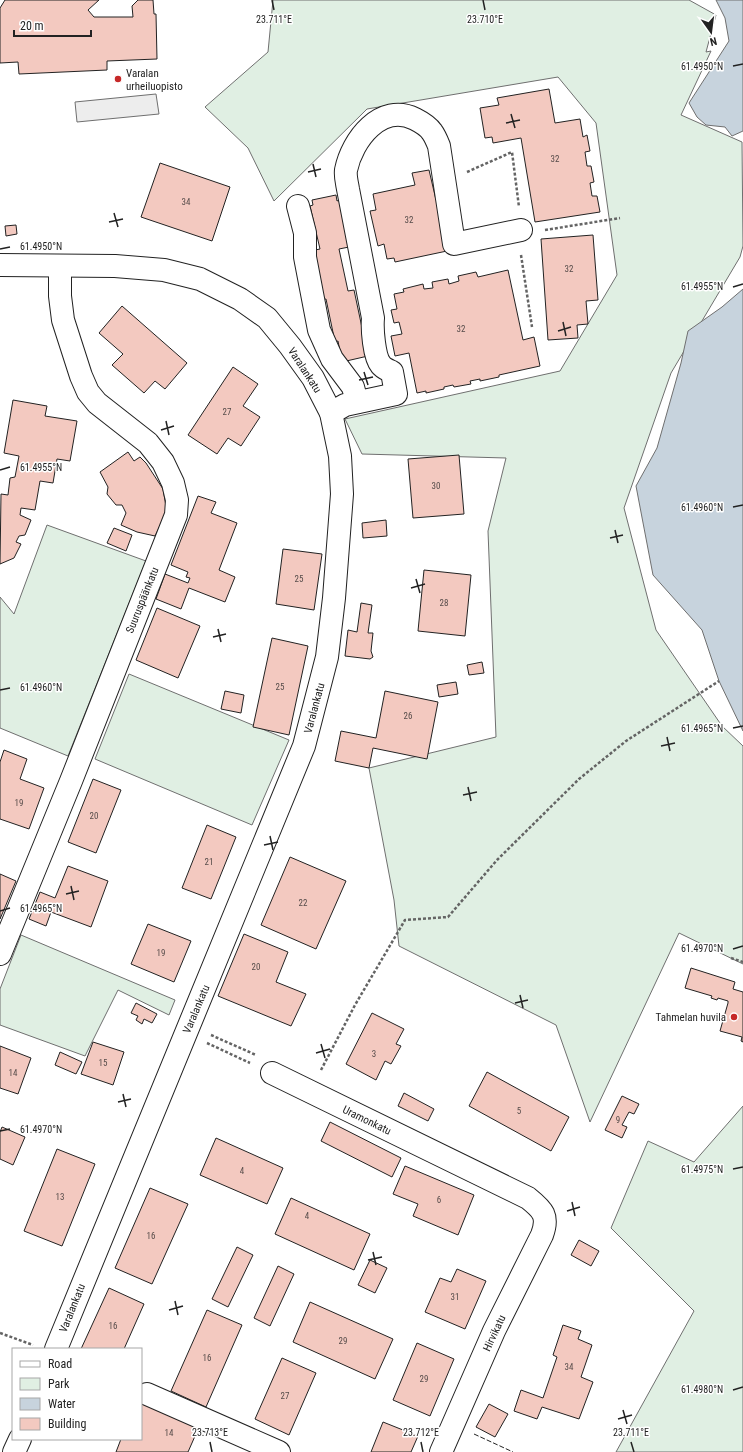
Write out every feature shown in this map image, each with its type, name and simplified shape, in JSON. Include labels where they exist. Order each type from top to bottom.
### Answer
[{"type":"street","points":[[331,413],[345,405],[396,394],[392,372],[381,365],[378,358],[372,330],[373,318],[348,189],[346,172],[355,147],[362,134],[374,123],[386,117],[398,114],[411,117],[422,122],[432,132],[439,146],[454,244],[521,230]]},
{"type":"street","points":[[298,206],[305,233],[305,256],[319,330],[332,359],[353,386],[357,402]]},
{"type":"street","name":"Varalankatu","points":[[0,264],[115,266],[164,270],[200,279],[240,299],[267,318],[290,346],[313,378],[331,413],[340,456],[342,494],[334,598],[327,657],[304,746],[56,1348]]},
{"type":"street","name":"Suuruspäänkatu","points":[[0,954],[71,781],[176,515],[177,500],[173,483],[163,462],[148,443],[98,404],[88,392],[81,376],[63,320],[60,296],[60,266]]},
{"type":"street","name":"Uramonkatu","points":[[267,1066],[311,1092],[528,1198],[544,1215]]},
{"type":"street","name":"Hirvikatu","points":[[441,1452],[494,1331],[542,1235],[546,1225],[544,1215]]},
{"type":"street","points":[[147,1394],[279,1452]]},
{"type":"street","points":[[14,1452],[20,1440]]},
{"type":"path","points":[[544,230],[620,218]]},
{"type":"path","points":[[311,1092],[355,1005],[405,920],[448,917],[497,860],[579,779],[626,741],[719,681]]},
{"type":"path","points":[[730,958],[743,962]]},
{"type":"path","points":[[187,1029],[267,1066]]},
{"type":"path","points":[[187,1029],[267,1066]]},
{"type":"path","points":[[0,1333],[25,1342]]},
{"type":"green space","points":[[273,0],[689,0],[716,15],[706,52],[711,51],[681,115],[742,142],[743,246],[740,257],[671,373],[624,508],[656,630],[722,726],[743,746],[743,964],[679,933],[590,1122],[556,1025],[399,946],[394,900],[369,768],[496,737],[488,531],[506,458],[362,454],[345,419],[560,371],[617,275],[596,123],[558,77],[367,109],[274,201],[248,148],[205,107],[268,52]]},
{"type":"green space","points":[[47,525],[146,561],[68,756],[0,728],[0,597],[14,614]]},
{"type":"green space","points":[[129,674],[289,740],[252,825],[95,759]]},
{"type":"green space","points":[[21,935],[175,1000],[169,1015],[118,990],[85,1056],[0,1025],[0,989]]},
{"type":"green space","points":[[743,1106],[743,1452],[616,1452],[694,1311],[611,1228],[648,1141],[694,1162]]},
{"type":"shaded area","points":[[156,94],[159,114],[77,122],[75,102]]},
{"type":"water","points":[[716,0],[743,0],[743,131],[732,136],[725,127],[706,125],[697,117],[689,103],[729,41],[725,18]]},
{"type":"water","points":[[743,289],[743,731],[719,681],[702,630],[653,575],[636,486],[657,448],[681,363],[688,331],[722,307]]},
{"type":"building","points":[[5,0],[99,0],[88,10],[94,17],[133,17],[132,6],[138,0],[153,0],[154,14],[156,14],[157,59],[107,61],[107,70],[19,74],[18,62],[0,63],[0,8]]},
{"type":"building","points":[[549,89],[555,123],[580,119],[583,137],[587,135],[590,151],[585,152],[587,166],[591,166],[594,182],[590,183],[592,196],[597,196],[600,212],[535,222],[521,138],[493,143],[492,137],[485,138],[480,108],[499,105],[497,98]]},
{"type":"building","points":[[160,163],[230,187],[212,241],[141,217]]},
{"type":"building","points":[[429,170],[436,200],[441,199],[447,251],[395,262],[394,258],[387,259],[384,244],[378,246],[370,211],[376,210],[373,194],[415,185],[412,173]]},
{"type":"building","points":[[336,195],[337,201],[339,200],[349,247],[339,249],[348,291],[354,290],[368,356],[342,362],[338,341],[335,342],[326,299],[320,300],[310,251],[320,249],[310,206],[313,205],[312,200]]},
{"type":"building","points":[[16,225],[17,234],[6,236],[5,226]]},
{"type":"building","points":[[593,235],[598,300],[586,301],[588,324],[577,325],[578,338],[548,340],[541,239]]},
{"type":"building","points":[[508,270],[523,340],[534,337],[540,366],[499,375],[499,377],[480,381],[480,379],[470,381],[471,384],[454,387],[453,385],[444,387],[444,389],[426,393],[426,391],[417,393],[409,353],[395,356],[391,336],[402,334],[399,322],[394,323],[391,310],[397,309],[394,294],[404,292],[403,289],[423,284],[424,289],[433,288],[432,282],[448,279],[449,284],[459,281],[458,276],[476,272],[478,277]]},
{"type":"building","points":[[122,306],[187,363],[165,389],[155,381],[144,393],[112,365],[123,354],[99,333]]},
{"type":"building","points":[[233,367],[258,384],[243,406],[260,417],[241,446],[228,438],[217,454],[188,435]]},
{"type":"building","points":[[13,400],[47,406],[45,416],[77,421],[70,461],[57,459],[53,483],[40,481],[35,510],[21,508],[20,515],[31,520],[25,535],[19,536],[16,542],[21,544],[14,558],[0,564],[1,494],[8,495],[10,478],[15,477],[19,456],[4,453]]},
{"type":"building","points":[[128,452],[134,461],[140,457],[146,463],[163,489],[167,512],[155,536],[137,532],[121,525],[126,513],[122,505],[116,505],[107,494],[108,487],[100,472]]},
{"type":"building","points":[[459,455],[464,514],[413,518],[408,459]]},
{"type":"building","points":[[198,496],[216,502],[211,513],[237,523],[219,570],[235,577],[225,602],[189,588],[181,609],[156,599],[165,574],[188,583],[190,578],[186,577],[188,572],[171,565]]},
{"type":"building","points":[[386,520],[387,536],[363,538],[362,523]]},
{"type":"building","points":[[114,528],[132,535],[126,551],[107,543]]},
{"type":"building","points":[[283,549],[322,554],[314,610],[276,604]]},
{"type":"building","points":[[424,570],[471,575],[465,636],[418,631]]},
{"type":"building","points":[[361,603],[372,605],[368,633],[373,633],[371,651],[373,657],[370,659],[345,656],[348,630],[357,632]]},
{"type":"building","points":[[157,608],[200,626],[178,678],[136,660]]},
{"type":"building","points":[[272,638],[308,646],[289,735],[253,727]]},
{"type":"building","points":[[482,662],[484,673],[469,675],[467,665]]},
{"type":"building","points":[[456,682],[458,694],[439,697],[437,685]]},
{"type":"building","points":[[225,691],[244,695],[241,713],[221,709]]},
{"type":"building","points":[[385,691],[438,702],[427,759],[373,748],[369,768],[335,761],[341,731],[376,738]]},
{"type":"building","points":[[4,750],[27,759],[20,779],[44,788],[29,829],[0,819],[0,762]]},
{"type":"building","points":[[93,779],[121,790],[96,853],[68,842]]},
{"type":"building","points":[[207,825],[236,837],[211,899],[182,888]]},
{"type":"building","points":[[290,857],[346,881],[316,949],[261,925]]},
{"type":"building","points":[[68,866],[108,881],[91,927],[51,912],[46,926],[29,919],[40,892],[55,898]]},
{"type":"building","points":[[0,874],[16,881],[0,919]]},
{"type":"building","points":[[148,924],[191,941],[174,982],[131,964]]},
{"type":"building","points":[[244,934],[288,952],[276,982],[306,994],[291,1026],[218,996]]},
{"type":"building","name":"Tahmelan huvila","points":[[691,968],[735,982],[733,989],[743,992],[743,1042],[741,1041],[742,1037],[720,1031],[728,1001],[718,998],[717,1000],[711,998],[712,996],[685,988]]},
{"type":"building","points":[[136,1003],[157,1014],[152,1023],[144,1019],[142,1024],[136,1020],[138,1016],[131,1013]]},
{"type":"building","points":[[372,1013],[404,1029],[396,1044],[401,1046],[391,1064],[385,1061],[376,1080],[346,1064]]},
{"type":"building","points":[[93,1042],[124,1052],[113,1085],[81,1074]]},
{"type":"building","points":[[0,1046],[31,1058],[18,1094],[0,1088]]},
{"type":"building","points":[[60,1052],[82,1062],[76,1074],[55,1065]]},
{"type":"building","points":[[487,1072],[569,1117],[551,1151],[469,1106]]},
{"type":"building","points":[[404,1093],[434,1109],[428,1121],[398,1106]]},
{"type":"building","points":[[622,1096],[639,1104],[634,1114],[629,1112],[622,1125],[627,1127],[622,1138],[605,1130]]},
{"type":"building","points":[[330,1122],[401,1158],[392,1177],[321,1141]]},
{"type":"building","points":[[2,1127],[25,1137],[13,1165],[0,1159],[0,1132]]},
{"type":"building","points":[[216,1138],[283,1168],[267,1204],[200,1175]]},
{"type":"building","points":[[57,1149],[95,1164],[62,1246],[24,1231]]},
{"type":"building","points":[[405,1166],[474,1195],[458,1235],[413,1216],[418,1204],[393,1194]]},
{"type":"building","points":[[150,1188],[188,1204],[152,1284],[115,1268]]},
{"type":"building","points":[[291,1198],[370,1234],[354,1270],[275,1234]]},
{"type":"building","points":[[579,1240],[599,1251],[591,1266],[571,1255]]},
{"type":"building","points":[[237,1247],[253,1255],[228,1307],[212,1299]]},
{"type":"building","points":[[370,1260],[387,1268],[375,1293],[358,1285]]},
{"type":"building","points":[[278,1266],[294,1274],[270,1326],[254,1318]]},
{"type":"building","points":[[457,1269],[486,1281],[465,1329],[425,1312],[440,1278],[451,1282]]},
{"type":"building","points":[[109,1288],[144,1304],[124,1348],[81,1348]]},
{"type":"building","points":[[310,1302],[393,1339],[375,1379],[293,1342]]},
{"type":"building","points":[[207,1310],[242,1325],[206,1407],[171,1391]]},
{"type":"building","points":[[563,1325],[581,1331],[578,1339],[592,1345],[581,1377],[593,1382],[579,1419],[542,1407],[537,1419],[514,1411],[521,1390],[543,1398],[557,1357],[553,1355]]},
{"type":"building","points":[[417,1343],[454,1359],[430,1416],[393,1400]]},
{"type":"building","points":[[282,1358],[316,1373],[289,1435],[255,1419]]},
{"type":"building","points":[[142,1402],[199,1427],[188,1452],[116,1452],[121,1440],[142,1440]]},
{"type":"building","points":[[489,1404],[508,1414],[495,1437],[476,1427]]},
{"type":"building","points":[[383,1422],[418,1436],[411,1452],[371,1452]]},
{"type":"fence","points":[[474,1434],[513,1452]]},
{"type":"place","name":"Varalan urheiluopisto","points":[[118,79]]},
{"type":"place","name":"Tahmelan huvila","points":[[734,1017]]}]
